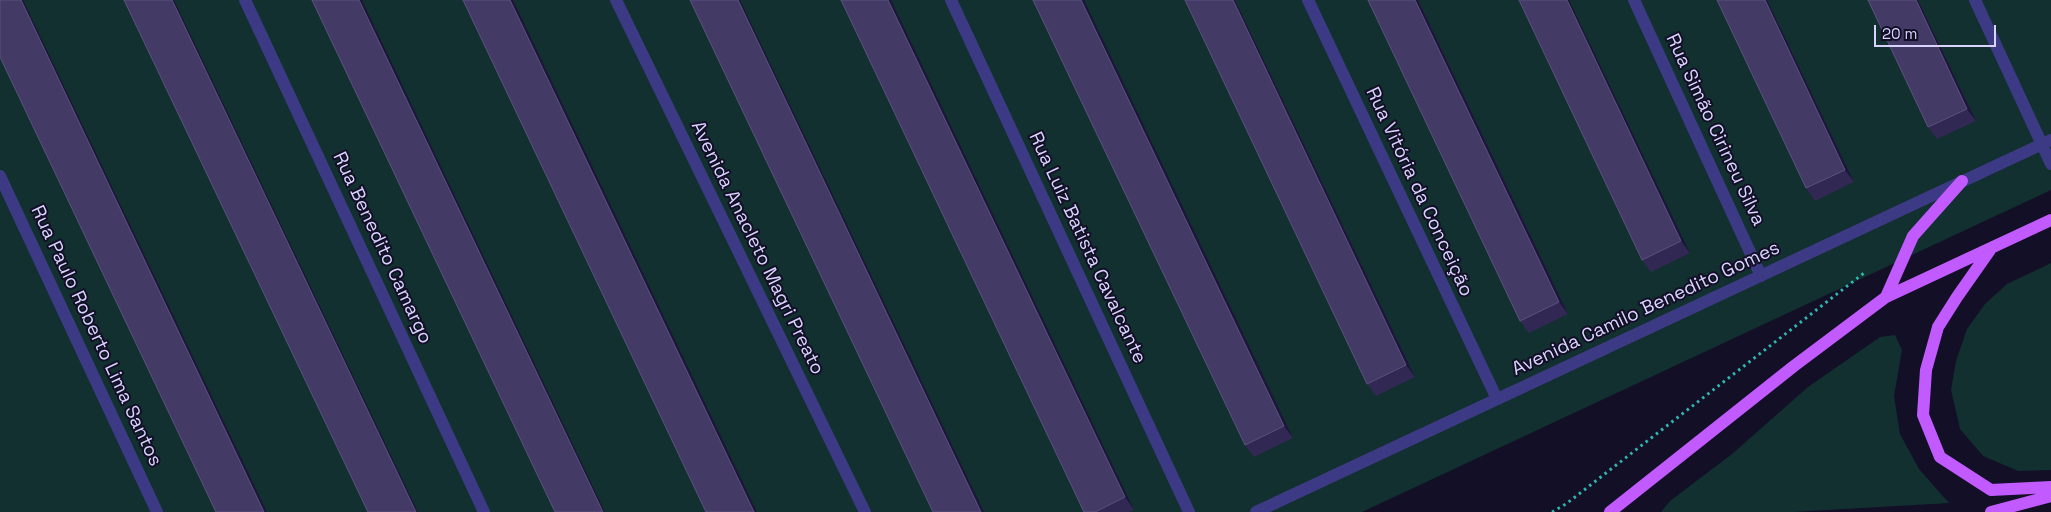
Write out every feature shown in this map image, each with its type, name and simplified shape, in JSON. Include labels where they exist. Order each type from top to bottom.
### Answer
[{"type":"main road","points":[[1886,297],[1912,236],[1962,181]]},
{"type":"main road","points":[[1610,512],[1794,366],[1886,297],[2051,220]]},
{"type":"main road","points":[[1992,248],[1938,327],[1926,370],[1923,414],[1940,458],[1991,490],[2051,487]]},
{"type":"main road","points":[[1990,512],[2051,496]]},
{"type":"street","name":"Rua Benedito Camargo","points":[[245,0],[484,512]]},
{"type":"street","name":"Avenida Anacleto Magri Preato","points":[[616,0],[864,512]]},
{"type":"street","name":"Rua Luiz Batista Cavalcante","points":[[951,0],[1189,512]]},
{"type":"street","name":"Rua Vitória da Conceição","points":[[1308,0],[1497,399]]},
{"type":"street","name":"Rua Simão Cirineu Silva","points":[[1634,0],[1761,276]]},
{"type":"street","points":[[1975,0],[2046,142],[2051,164]]},
{"type":"street","name":"Avenida Camilo Benedito Gomes","points":[[1256,512],[2046,142]]},
{"type":"street","name":"Rua Paulo Roberto Lima Santos","points":[[0,176],[157,512]]},
{"type":"green space","points":[[0,0],[2051,0],[2051,190],[1362,512],[0,512]]},
{"type":"green space","points":[[2051,263],[2051,470],[2018,471],[1983,456],[1960,429],[1951,390],[1956,361],[1967,329],[1985,304],[2007,284]]},
{"type":"green space","points":[[1895,335],[1902,350],[1894,396],[1900,434],[1919,469],[1949,503],[1793,512],[1661,512],[1670,501],[1732,454],[1808,387],[1880,337]]},
{"type":"building","points":[[0,0],[21,0],[264,512],[216,512],[0,57]]},
{"type":"building","points":[[124,0],[172,0],[416,512],[368,512]]},
{"type":"building","points":[[312,0],[359,0],[603,512],[555,512]]},
{"type":"building","points":[[463,0],[510,0],[754,512],[706,512]]},
{"type":"building","points":[[690,0],[738,0],[981,512],[933,512]]},
{"type":"building","points":[[841,0],[888,0],[1125,497],[1095,512],[1084,512]]},
{"type":"building","points":[[1033,0],[1081,0],[1284,426],[1245,445]]},
{"type":"building","points":[[1185,0],[1233,0],[1406,365],[1367,384]]},
{"type":"building","points":[[1368,0],[1415,0],[1559,302],[1520,321]]},
{"type":"building","points":[[1519,0],[1567,0],[1681,241],[1642,260]]},
{"type":"building","points":[[1717,0],[1765,0],[1845,170],[1806,188]]},
{"type":"building","points":[[1868,0],[1916,0],[1967,109],[1928,127]]}]
